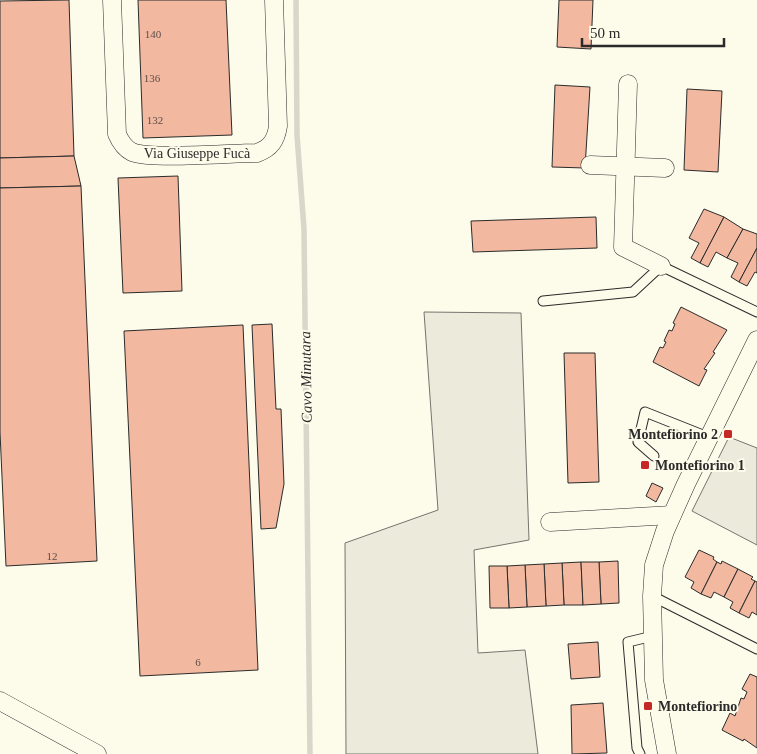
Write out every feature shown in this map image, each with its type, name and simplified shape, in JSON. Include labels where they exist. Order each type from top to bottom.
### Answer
[{"type":"street","name":"Via Giuseppe Fucà","points":[[112,0],[117,134],[122,144],[130,151],[152,154],[257,152],[266,150],[274,142],[278,126],[274,0]]},
{"type":"street","points":[[628,84],[623,247],[661,266]]},
{"type":"street","points":[[590,165],[665,168]]},
{"type":"street","points":[[667,754],[654,680],[652,596],[654,565],[672,515],[708,437],[757,340]]},
{"type":"street","points":[[550,522],[672,515]]},
{"type":"street","points":[[0,700],[97,754]]},
{"type":"lane","points":[[544,301],[633,292],[661,266],[757,312]]},
{"type":"lane","points":[[654,456],[638,442],[645,412],[708,437]]},
{"type":"lane","points":[[652,596],[757,649]]},
{"type":"lane","points":[[640,754],[637,748],[628,642],[653,636]]},
{"type":"shaded area","points":[[424,312],[521,313],[529,540],[474,550],[478,653],[525,650],[538,754],[346,754],[345,543],[438,510]]},
{"type":"shaded area","points":[[729,437],[757,448],[757,545],[692,511]]},
{"type":"building","points":[[69,0],[74,156],[0,158],[0,1]]},
{"type":"building","points":[[138,0],[226,0],[232,135],[143,138]]},
{"type":"building","points":[[559,0],[593,0],[591,49],[557,47]]},
{"type":"building","points":[[555,85],[590,87],[585,168],[552,167]]},
{"type":"building","points":[[687,89],[722,91],[718,172],[684,170]]},
{"type":"building","points":[[74,156],[81,186],[0,188],[0,158]]},
{"type":"building","points":[[178,176],[182,291],[123,293],[118,178]]},
{"type":"building","points":[[81,186],[97,561],[6,566],[0,432],[0,188]]},
{"type":"building","points":[[704,209],[724,217],[700,263],[691,258],[699,243],[689,238]]},
{"type":"building","points":[[596,217],[597,248],[473,252],[471,221]]},
{"type":"building","points":[[724,217],[743,229],[727,258],[716,252],[708,267],[700,263]]},
{"type":"building","points":[[743,229],[757,234],[757,248],[739,282],[731,277],[738,263],[727,258]]},
{"type":"building","points":[[757,248],[757,273],[755,272],[747,286],[739,282]]},
{"type":"building","points":[[681,307],[727,330],[704,369],[707,370],[699,386],[653,362],[660,347],[663,348],[666,342],[664,341],[669,330],[672,331],[675,324],[673,323]]},
{"type":"building","points":[[272,324],[276,409],[281,409],[284,484],[276,528],[261,529],[252,325]]},
{"type":"building","points":[[243,325],[258,670],[140,676],[124,331]]},
{"type":"building","points":[[564,353],[595,353],[599,482],[568,483]]},
{"type":"building","points":[[652,483],[663,488],[656,502],[646,496]]},
{"type":"building","points":[[699,550],[714,557],[713,559],[717,562],[701,594],[691,588],[694,582],[685,577]]},
{"type":"building","points":[[618,561],[619,603],[601,604],[599,562]]},
{"type":"building","points":[[722,561],[738,569],[724,597],[714,592],[711,598],[701,594],[717,562],[721,564]]},
{"type":"building","points":[[581,562],[583,605],[564,605],[562,563]]},
{"type":"building","points":[[581,562],[599,562],[601,604],[583,605]]},
{"type":"building","points":[[562,563],[564,605],[546,606],[544,564]]},
{"type":"building","points":[[544,564],[546,606],[527,607],[525,565]]},
{"type":"building","points":[[525,565],[527,607],[509,608],[507,566]]},
{"type":"building","points":[[489,566],[507,566],[509,608],[490,608]]},
{"type":"building","points":[[738,569],[753,577],[751,579],[755,581],[739,613],[730,608],[733,602],[724,597]]},
{"type":"building","points":[[755,581],[757,582],[757,615],[752,612],[749,618],[739,613]]},
{"type":"building","points":[[598,642],[600,677],[571,679],[568,644]]},
{"type":"building","points":[[750,674],[757,677],[757,748],[744,739],[743,741],[722,730],[730,713],[735,716],[741,698],[744,699],[747,692],[742,689]]},
{"type":"building","points":[[603,703],[607,753],[572,754],[571,705]]},
{"type":"waterway","name":"Cavo Minutara","points":[[296,0],[297,135],[304,229],[310,754]]},
{"type":"place","name":"Montefiorino 2","points":[[728,434]]},
{"type":"place","name":"Montefiorino 1","points":[[645,465]]},
{"type":"place","name":"Montefiorino","points":[[648,706]]}]
